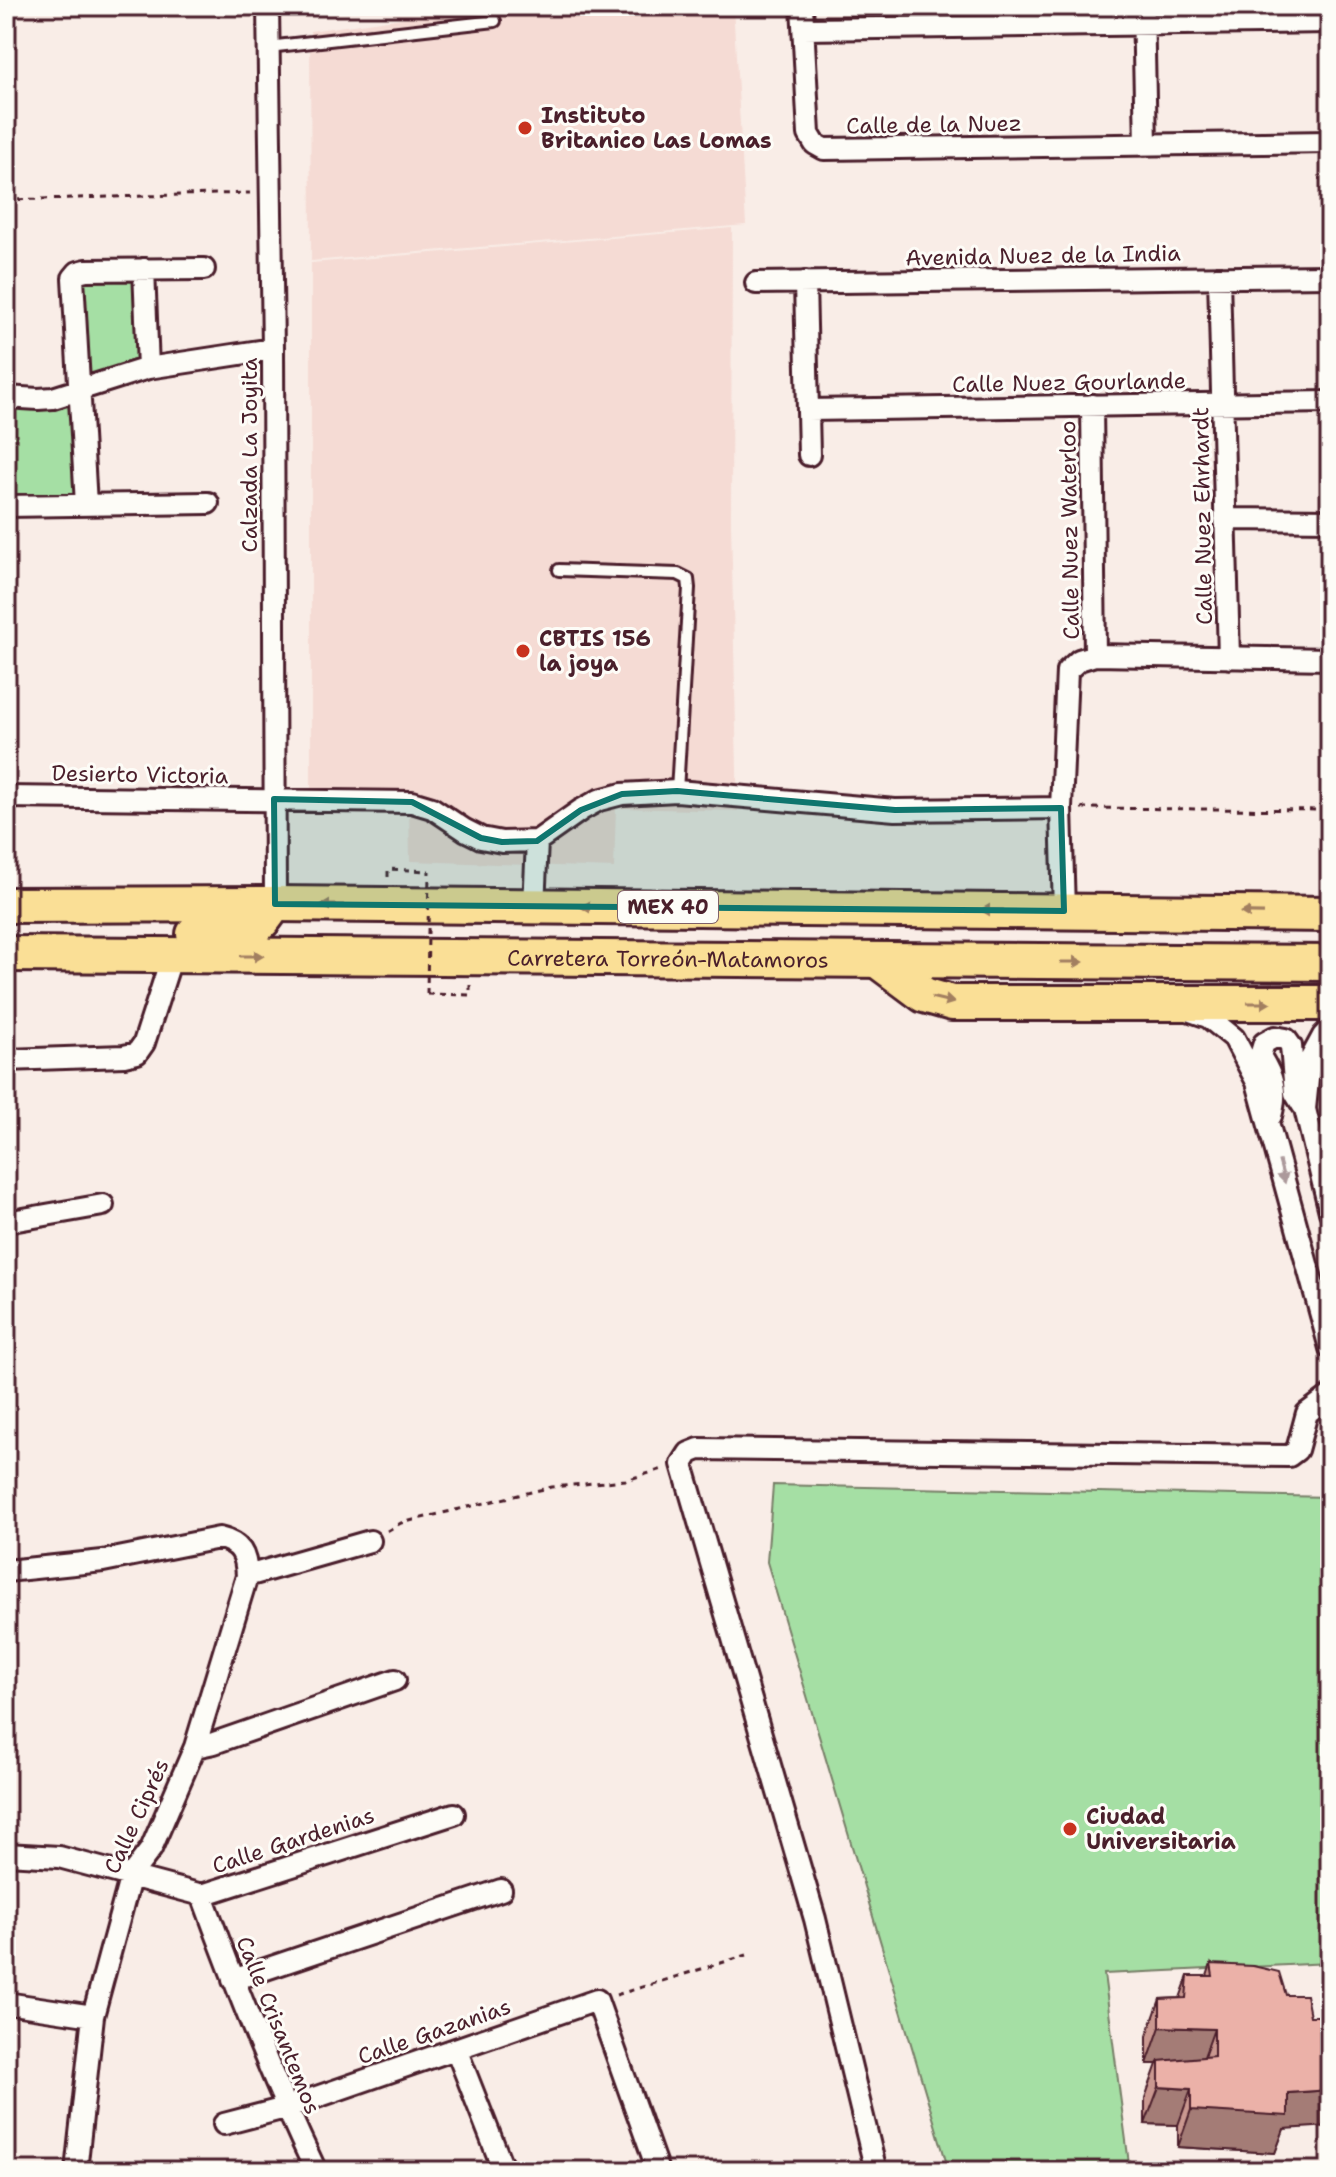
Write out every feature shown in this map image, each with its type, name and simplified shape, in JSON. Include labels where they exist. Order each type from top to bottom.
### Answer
[{"type":"highway","name":"MEX 40","points":[[6,905],[275,904],[1330,914]]},
{"type":"highway","points":[[6,941],[246,932],[255,928],[275,904]]},
{"type":"highway","name":"Carretera Torreón-Matamoros","points":[[6,954],[1330,963]]},
{"type":"highway","points":[[877,960],[924,995],[952,1003],[1330,1003]]},
{"type":"street","name":"Calzada La Joyita","points":[[268,6],[275,904]]},
{"type":"street","name":"Calle de la Nuez","points":[[802,6],[809,134],[815,144],[824,149],[1330,142]]},
{"type":"street","points":[[1144,15],[1146,145]]},
{"type":"street","points":[[804,29],[1144,15],[1330,22]]},
{"type":"street","points":[[144,269],[148,368]]},
{"type":"street","points":[[86,505],[72,284],[76,274],[86,270],[204,269]]},
{"type":"street","name":"Avenida Nuez de la India","points":[[756,283],[1330,276]]},
{"type":"street","name":"Calle Nuez Ehrhardt","points":[[1219,277],[1229,658]]},
{"type":"street","points":[[805,282],[809,455]]},
{"type":"street","points":[[6,397],[53,398],[148,368],[273,349]]},
{"type":"street","name":"Calle Nuez Gourlande","points":[[808,410],[1330,402]]},
{"type":"street","name":"Calle Nuez Waterloo","points":[[1064,911],[1061,808],[1067,671],[1073,664],[1095,655],[1092,405]]},
{"type":"street","points":[[13,506],[208,503]]},
{"type":"street","points":[[1225,519],[1330,520]]},
{"type":"street","points":[[1095,655],[1330,659]]},
{"type":"street","points":[[534,906],[537,841],[599,800],[622,794],[677,791],[895,810],[1061,808]]},
{"type":"street","name":"Desierto Victoria","points":[[6,797],[412,802],[432,808],[481,838],[502,842],[537,841]]},
{"type":"street","points":[[6,1060],[137,1053],[144,1043],[172,956]]},
{"type":"street","points":[[1169,1003],[1208,1017],[1234,1038],[1257,1082],[1330,1348]]},
{"type":"street","points":[[1305,1109],[1310,1060],[1330,1029]]},
{"type":"street","points":[[1269,1124],[1276,1100],[1273,1082],[1260,1056],[1264,1043],[1275,1037],[1286,1039],[1291,1046],[1295,1093],[1305,1109],[1330,1212]]},
{"type":"street","points":[[6,1222],[103,1205]]},
{"type":"street","points":[[876,2171],[815,1919],[682,1464],[689,1453],[699,1449],[1289,1456],[1297,1450],[1307,1413],[1330,1396]]},
{"type":"street","points":[[6,1571],[103,1561],[219,1538],[230,1541],[244,1552],[247,1576],[370,1541]]},
{"type":"street","name":"Calle Ciprés","points":[[76,2171],[93,2016],[131,1875],[151,1849],[195,1747],[247,1576]]},
{"type":"street","points":[[195,1747],[395,1680]]},
{"type":"street","name":"Calle Gardenias","points":[[6,1854],[59,1857],[202,1895],[454,1814]]},
{"type":"street","points":[[233,1980],[501,1890]]},
{"type":"street","name":"Calle Crisantemos","points":[[202,1895],[285,2108],[316,2171]]},
{"type":"street","points":[[597,2000],[658,2171]]},
{"type":"street","name":"Calle Gazanias","points":[[224,2124],[285,2108],[597,2000]]},
{"type":"street","points":[[6,2003],[93,2016]]},
{"type":"street","points":[[456,2049],[504,2171]]},
{"type":"lane","points":[[268,47],[495,21]]},
{"type":"lane","points":[[559,570],[678,574],[688,579],[677,791]]},
{"type":"path","points":[[6,200],[270,192]]},
{"type":"path","points":[[1061,808],[1330,810]]},
{"type":"path","points":[[429,871],[427,994],[470,995],[472,958]]},
{"type":"path","points":[[370,1541],[401,1523],[552,1487],[626,1480],[682,1464]]},
{"type":"path","points":[[597,2000],[747,1955]]},
{"type":"highlighted area","points":[[677,791],[895,810],[1061,808],[1064,911],[275,904],[274,799],[412,802],[481,838],[502,842],[537,841],[581,810],[622,794]]},
{"type":"shaded area","name":"Instituto Britanico Las Lomas","points":[[487,6],[733,6],[746,225],[311,261],[310,31]]},
{"type":"shaded area","name":"CBTIS 156 la joya","points":[[732,228],[731,524],[738,811],[616,808],[614,868],[410,861],[409,809],[311,807],[311,263]]},
{"type":"green space","points":[[140,272],[145,365],[82,383],[80,275]]},
{"type":"green space","points":[[77,394],[83,501],[6,502],[6,401]]},
{"type":"green space","name":"Ciudad Universitaria","points":[[773,1485],[1330,1497],[1330,1963],[1104,1974],[1130,2171],[949,2171],[767,1562]]},
{"type":"building","points":[[1211,1964],[1253,1966],[1279,1972],[1286,1995],[1306,1995],[1310,2016],[1330,2016],[1330,2090],[1288,2093],[1288,2116],[1191,2110],[1191,2089],[1159,2087],[1159,2061],[1214,2056],[1214,2029],[1160,2027],[1160,1999],[1186,1998],[1188,1976],[1213,1976]]},
{"type":"place","name":"Instituto Britanico Las Lomas","points":[[525,128]]},
{"type":"place","name":"CBTIS 156 la joya","points":[[523,651]]},
{"type":"place","name":"Ciudad Universitaria","points":[[1070,1829]]}]
